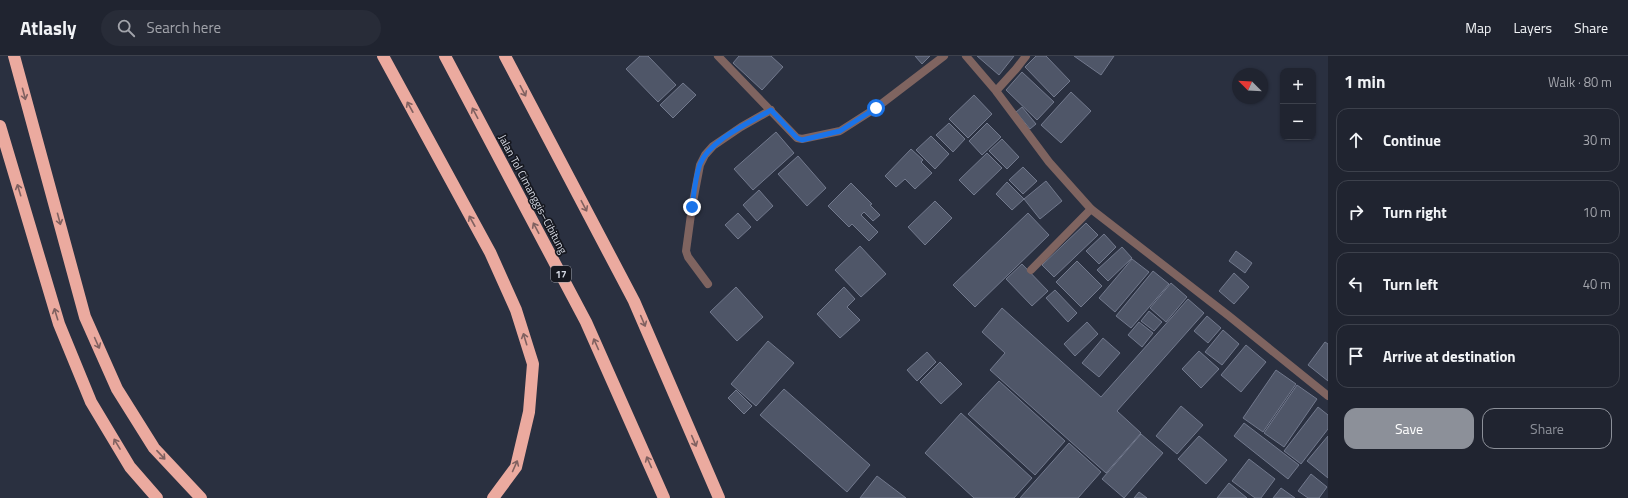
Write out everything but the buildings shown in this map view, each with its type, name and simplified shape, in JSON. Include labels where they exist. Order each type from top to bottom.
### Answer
[{"type":"highway","points":[[14,56],[85,317],[117,389],[154,448],[201,498]]},
{"type":"highway","points":[[383,56],[490,252],[516,310],[533,364],[529,412],[516,467],[494,498]]},
{"type":"highway","name":"Jalan Tol Cimanggis–Cibitung","points":[[444,56],[586,322],[664,498]]},
{"type":"highway","points":[[505,56],[634,301],[719,498]]},
{"type":"highway","points":[[0,126],[59,324],[91,402],[130,467],[157,498]]},
{"type":"street","points":[[718,56],[800,139],[807,139],[840,131],[876,108],[944,56]]},
{"type":"street","points":[[966,56],[996,91],[1049,162],[1092,209],[1229,316],[1328,396]]},
{"type":"street","points":[[996,91],[1026,56]]},
{"type":"street","points":[[708,284],[688,257],[686,251],[700,165],[705,155],[713,146],[740,127],[771,110]]},
{"type":"street","points":[[1031,270],[1092,209]]},
{"type":"route","points":[[692,207],[700,165],[705,155],[713,146],[740,127],[771,110],[797,138],[802,140],[840,131],[876,108]]}]
